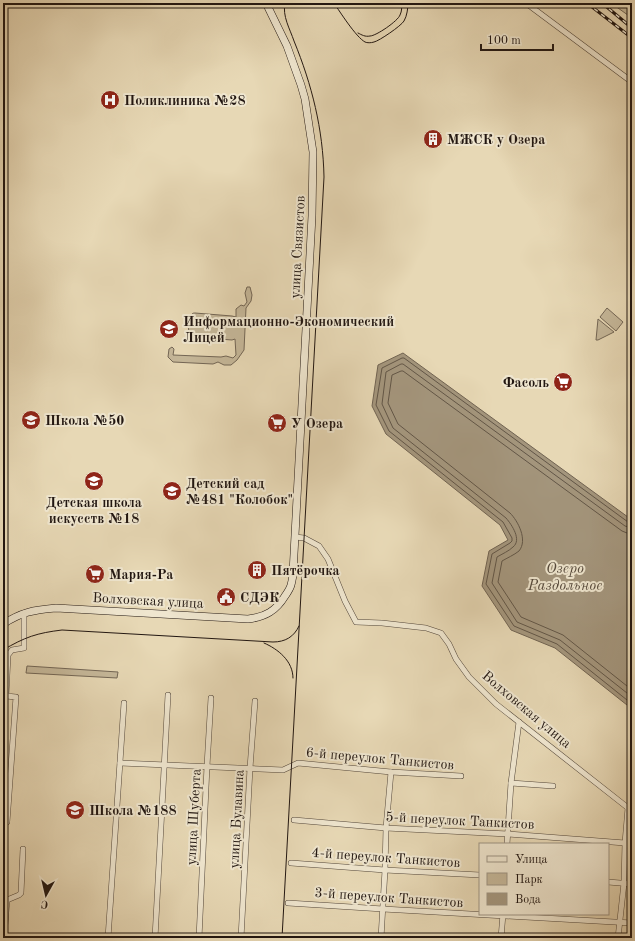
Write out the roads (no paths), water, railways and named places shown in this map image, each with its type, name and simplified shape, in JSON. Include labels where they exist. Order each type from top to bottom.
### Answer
[{"type":"main road","name":"улица Связистов","points":[[266,3],[287,46],[301,85],[305,99],[314,152],[294,573]]},
{"type":"main road","name":"Волховская улица","points":[[3,624],[24,613],[44,609],[67,608],[257,618],[272,611],[282,601],[291,587],[294,573]]},
{"type":"street","points":[[526,3],[632,82]]},
{"type":"street","name":"Волховская улица","points":[[295,537],[304,538],[319,546],[328,559],[345,601],[356,622],[382,623],[426,628],[441,633],[449,644],[456,659],[469,677],[496,704],[630,810]]},
{"type":"street","points":[[7,822],[16,697],[6,696],[8,655],[12,650],[24,648],[24,613]]},
{"type":"street","points":[[155,938],[168,695]]},
{"type":"street","name":"улица Шуберта","points":[[199,938],[211,698]]},
{"type":"street","name":"улица Булавина","points":[[241,938],[255,701]]},
{"type":"street","points":[[108,938],[124,703]]},
{"type":"street","points":[[507,843],[511,783],[519,722]]},
{"type":"street","points":[[120,762],[250,768]]},
{"type":"street","name":"6-й переулок Танкистов","points":[[250,768],[283,770],[298,763],[391,772],[461,776]]},
{"type":"street","points":[[381,938],[386,828],[391,772]]},
{"type":"street","points":[[511,783],[553,786]]},
{"type":"street","points":[[618,938],[624,883],[625,842],[630,810]]},
{"type":"street","name":"5-й переулок Танкистов","points":[[294,820],[386,828],[625,842]]},
{"type":"street","points":[[4,938],[7,900],[21,893],[23,849]]},
{"type":"street","name":"4-й переулок Танкистов","points":[[291,863],[479,875]]},
{"type":"street","points":[[609,882],[632,884]]},
{"type":"street","name":"3-й переулок Танкистов","points":[[288,902],[479,914]]},
{"type":"street","points":[[502,938],[503,915]]},
{"type":"street","name":"3-й переулок Танкистов","points":[[503,915],[632,923]]},
{"type":"water","name":"Озеро Раздольное","points":[[403,353],[632,520],[632,709],[555,648],[511,630],[482,586],[489,551],[508,540],[500,525],[386,434],[372,406],[378,365]]},
{"type":"tram line","points":[[282,938],[324,177],[319,124],[306,74],[285,18],[285,3]]},
{"type":"tram line","points":[[334,3],[357,35],[365,42],[369,43],[374,42],[395,30],[402,23],[407,14],[408,3]]},
{"type":"tram line","points":[[358,33],[365,36],[370,36],[377,34],[386,28],[400,15],[402,9],[401,3]]},
{"type":"tram line","points":[[3,650],[31,636],[62,630],[273,642],[289,638],[295,633],[299,626]]},
{"type":"tram line","points":[[264,643],[284,656],[288,661],[293,678]]},
{"type":"railway","points":[[587,3],[632,38]]},
{"type":"railway","points":[[602,3],[632,28]]},
{"type":"place","name":"Поликлиника №28","points":[[110,100]]},
{"type":"place","name":"МЖСК у Озера","points":[[433,139]]},
{"type":"place","name":"Информационно-Экономический Лицей","points":[[169,329]]},
{"type":"place","name":"Фасоль","points":[[563,382]]},
{"type":"place","name":"Школа №50","points":[[31,420]]},
{"type":"place","name":"У Озера","points":[[277,423]]},
{"type":"place","name":"Детская школа искусств №18","points":[[94,481]]},
{"type":"place","name":"Детский сад №481 \"Колобок\"","points":[[172,491]]},
{"type":"place","name":"Пятёрочка","points":[[257,570]]},
{"type":"place","name":"Мария-Ра","points":[[95,574]]},
{"type":"place","name":"СДЭК","points":[[226,597]]},
{"type":"place","name":"Школа №188","points":[[75,810]]}]
